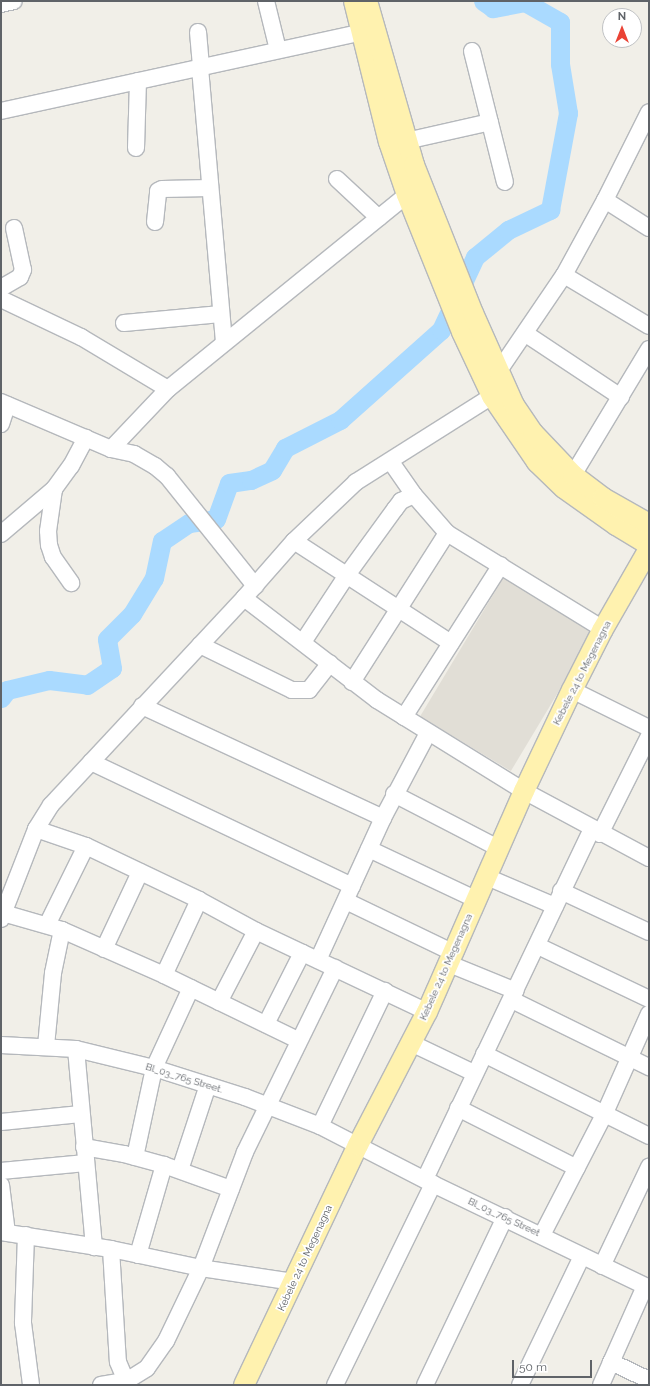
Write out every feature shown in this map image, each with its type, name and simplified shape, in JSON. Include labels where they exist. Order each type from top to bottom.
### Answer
[{"type":"main road","points":[[344,1],[351,35],[374,57]]},
{"type":"main road","points":[[354,1],[374,57],[445,240],[450,278],[462,332],[492,396],[537,462],[559,483],[616,525],[649,545]]},
{"type":"main road","points":[[367,1],[374,57],[389,142],[407,195],[433,260],[450,278],[473,313],[514,405],[533,433],[573,474],[603,498],[649,524]]},
{"type":"main road","points":[[374,57],[382,23],[377,1]]},
{"type":"main road","name":"Kebele 24 to Megenagna","points":[[244,1385],[358,1145],[427,1012],[449,958],[500,849],[524,791],[572,690],[603,629],[649,549]]},
{"type":"street","points":[[1,4],[14,1]]},
{"type":"street","points":[[266,1],[278,50]]},
{"type":"street","points":[[198,32],[224,342]]},
{"type":"street","points":[[1,112],[351,35]]},
{"type":"street","points":[[472,52],[506,182]]},
{"type":"street","points":[[136,148],[138,81]]},
{"type":"street","points":[[498,372],[526,334],[564,275],[605,200],[649,112]]},
{"type":"street","points":[[406,141],[490,122]]},
{"type":"street","points":[[337,179],[379,218]]},
{"type":"street","points":[[154,222],[158,191],[162,189],[210,188]]},
{"type":"street","points":[[111,449],[168,388],[407,195]]},
{"type":"street","points":[[605,200],[649,228]]},
{"type":"street","points":[[1,288],[20,276],[23,270],[14,228]]},
{"type":"street","points":[[564,275],[649,326]]},
{"type":"street","points":[[1,299],[81,337],[168,388]]},
{"type":"street","points":[[124,323],[221,314]]},
{"type":"street","points":[[526,334],[620,396]]},
{"type":"street","points":[[573,474],[649,349]]},
{"type":"street","points":[[298,1040],[164,975],[54,928],[2,916],[36,829],[51,806],[142,706],[244,598],[294,541],[356,482],[391,462],[492,396]]},
{"type":"street","points":[[1,424],[4,404],[111,449],[134,454],[154,466],[166,476],[195,510],[255,586]]},
{"type":"street","points":[[1,534],[54,489],[71,466],[86,438]]},
{"type":"street","points":[[391,462],[414,495],[447,533],[603,629]]},
{"type":"street","points":[[54,489],[48,532],[49,545],[53,557],[71,583]]},
{"type":"street","points":[[303,642],[347,575],[401,501],[414,495]]},
{"type":"street","points":[[352,682],[447,533]]},
{"type":"street","points":[[294,541],[451,643]]},
{"type":"street","points":[[404,717],[501,565]]},
{"type":"street","points":[[244,598],[303,642],[352,682],[428,733],[524,791],[596,831],[649,858]]},
{"type":"street","points":[[200,645],[292,690],[309,690],[330,663]]},
{"type":"street","points":[[572,690],[649,728]]},
{"type":"street","points":[[142,706],[383,818]]},
{"type":"street","points":[[318,960],[394,794],[428,733]]},
{"type":"street","points":[[335,1385],[429,1181],[474,1072],[514,996],[538,946],[561,891],[649,736]]},
{"type":"street","points":[[91,762],[352,886]]},
{"type":"street","points":[[394,794],[500,849]]},
{"type":"street","points":[[36,829],[86,846],[199,900],[256,931],[427,1012]]},
{"type":"street","points":[[46,1046],[53,973],[54,928],[86,846]]},
{"type":"street","points":[[369,849],[477,900]]},
{"type":"street","points":[[104,949],[140,872]]},
{"type":"street","points":[[487,877],[554,906]]},
{"type":"street","points":[[561,891],[649,932]]},
{"type":"street","points":[[164,975],[199,900]]},
{"type":"street","points":[[346,901],[514,996],[649,1068]]},
{"type":"street","points":[[219,1002],[256,931]]},
{"type":"street","points":[[538,946],[649,999]]},
{"type":"street","points":[[266,1024],[302,952]]},
{"type":"street","points":[[101,1385],[128,1383],[156,1359],[201,1268],[231,1189],[267,1105],[335,968]]},
{"type":"street","points":[[134,1157],[154,1068],[191,988]]},
{"type":"street","points":[[320,1126],[385,991]]},
{"type":"street","points":[[542,1235],[604,1116],[649,1014]]},
{"type":"street","points":[[411,1043],[474,1072]]},
{"type":"street","name":"Bl_03_765 Street.","points":[[1,1045],[46,1046],[76,1049],[154,1068],[267,1105],[320,1126],[358,1145]]},
{"type":"street","points":[[76,1049],[94,1247]]},
{"type":"street","points":[[484,1054],[604,1116],[649,1136]]},
{"type":"street","points":[[180,1170],[208,1085]]},
{"type":"street","points":[[458,1108],[577,1168]]},
{"type":"street","points":[[1,1122],[81,1114]]},
{"type":"street","name":"Bl_03_765 Street","points":[[358,1145],[647,1287]]},
{"type":"street","points":[[84,1147],[134,1157],[164,1165],[231,1189]]},
{"type":"street","points":[[1,1171],[86,1163]]},
{"type":"street","points":[[138,1255],[164,1165]]},
{"type":"street","points":[[602,1266],[649,1167]]},
{"type":"street","points":[[1,1185],[4,1233],[111,1249],[201,1268],[294,1282]]},
{"type":"street","points":[[425,1385],[505,1217]]},
{"type":"street","points":[[26,1236],[23,1323],[31,1385]]},
{"type":"street","points":[[111,1249],[118,1362],[128,1383]]},
{"type":"street","points":[[520,1385],[582,1256]]},
{"type":"street","points":[[600,1385],[647,1287]]},
{"type":"street","points":[[611,1362],[649,1380]]},
{"type":"shaded area","points":[[505,575],[596,630],[511,771],[420,716]]},
{"type":"waterway","points":[[1,698],[7,690],[49,680],[87,685],[112,668],[107,639],[132,614],[154,578],[162,541],[189,523],[216,519],[229,483],[251,480],[272,470],[285,448],[340,420],[441,330],[475,257],[508,230],[550,210],[568,113],[560,64],[560,22],[525,2],[493,8],[483,1]]}]
